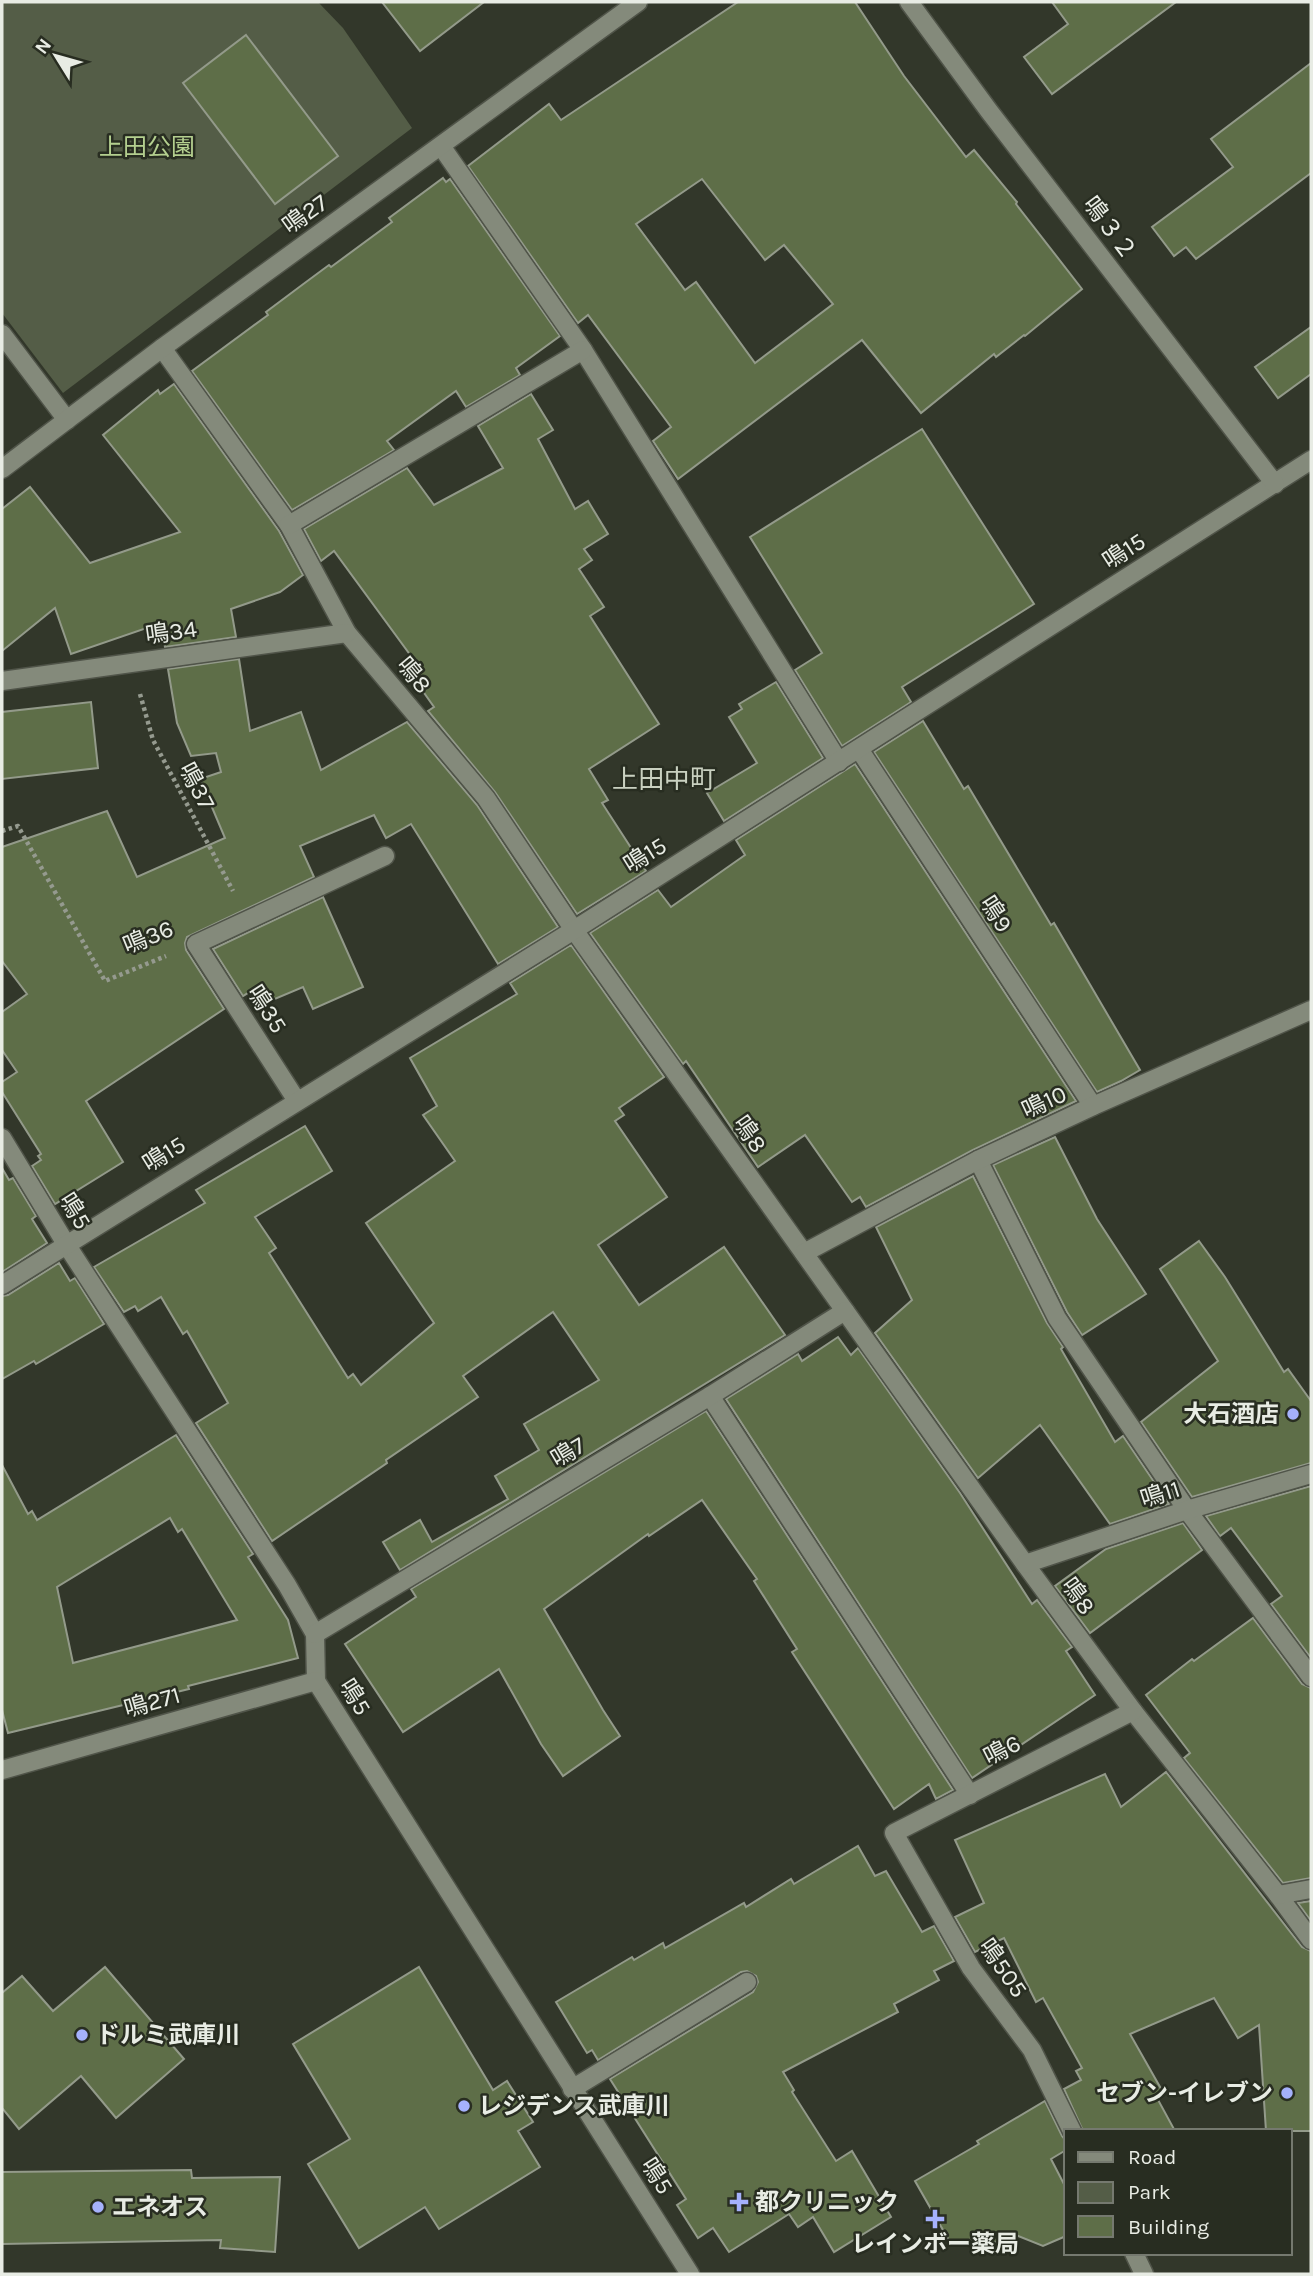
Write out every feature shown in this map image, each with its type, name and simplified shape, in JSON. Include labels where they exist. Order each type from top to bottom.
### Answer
[{"type":"street","name":"鳴27","points":[[2,469],[162,348],[638,2]]},
{"type":"street","name":"鳴３２","points":[[909,2],[996,121],[1275,484]]},
{"type":"street","points":[[440,146],[583,350],[839,762]]},
{"type":"street","points":[[2,334],[67,420]]},
{"type":"street","name":"鳴8","points":[[162,348],[289,525],[347,633],[486,798],[574,930],[1025,1564],[1133,1711],[1311,1940]]},
{"type":"street","points":[[289,525],[583,350]]},
{"type":"street","name":"鳴15","points":[[2,1285],[574,930],[1311,460]]},
{"type":"street","name":"鳴34","points":[[2,681],[347,633]]},
{"type":"street","name":"鳴9","points":[[859,749],[1093,1106]]},
{"type":"street","name":"鳴36","points":[[195,944],[385,856]]},
{"type":"street","name":"鳴35","points":[[195,944],[297,1101]]},
{"type":"street","name":"鳴10","points":[[804,1253],[978,1160],[1311,1010]]},
{"type":"street","name":"鳴5","points":[[2,1138],[66,1244],[288,1585],[315,1634],[316,1681],[690,2274]]},
{"type":"street","points":[[978,1160],[1057,1318],[1187,1510],[1311,1677]]},
{"type":"street","name":"鳴7","points":[[315,1634],[710,1396],[845,1311]]},
{"type":"street","points":[[710,1396],[970,1795]]},
{"type":"street","name":"鳴11","points":[[1025,1564],[1187,1510],[1311,1474]]},
{"type":"street","name":"鳴271","points":[[2,1770],[316,1681]]},
{"type":"street","name":"鳴6","points":[[894,1833],[1133,1711]]},
{"type":"street","name":"鳴505","points":[[894,1833],[971,1968],[1032,2050],[1072,2129]]},
{"type":"street","points":[[1278,1895],[1311,1889]]},
{"type":"street","points":[[572,2089],[747,1982]]},
{"type":"street","points":[[1135,2255],[1144,2274]]},
{"type":"path","name":"鳴37","points":[[131,663],[153,740],[248,919]]},
{"type":"path","name":"鳴36","points":[[2,831],[18,826],[105,981],[195,944]]},
{"type":"green space","name":"上田公園","points":[[2,2],[318,2],[343,28],[412,128],[63,393],[2,313]]},
{"type":"building","points":[[382,2],[484,2],[420,51]]},
{"type":"building","points":[[738,2],[855,2],[904,76],[966,157],[974,150],[1082,289],[1025,336],[996,357],[994,354],[921,413],[862,340],[678,479],[653,441],[671,427],[588,315],[578,323],[468,166],[549,104],[561,120]],"holes":[[[702,179],[765,260],[784,245],[833,304],[755,363],[696,282],[685,290],[636,224]]]},
{"type":"building","points":[[1052,2],[1176,2],[1052,94],[1024,57],[1068,24]]},
{"type":"building","points":[[246,35],[338,156],[275,204],[183,83]]},
{"type":"building","points":[[1311,63],[1311,173],[1196,259],[1186,247],[1174,256],[1152,227],[1233,167],[1211,139]]},
{"type":"building","points":[[443,178],[446,182],[450,179],[560,336],[516,368],[520,375],[466,407],[456,391],[387,441],[394,450],[292,510],[192,371],[268,315],[266,312],[302,285],[392,222],[389,218]]},
{"type":"building","points":[[1311,327],[1311,374],[1278,398],[1255,367]]},
{"type":"building","points":[[174,384],[279,531],[303,575],[280,592],[231,609],[236,637],[165,647],[161,623],[71,654],[55,608],[2,651],[2,509],[30,487],[90,563],[180,532],[103,435],[158,390],[160,394]]},
{"type":"building","points":[[531,394],[553,430],[538,439],[575,509],[588,501],[608,534],[584,549],[592,560],[579,569],[604,607],[590,616],[659,724],[589,769],[608,800],[602,803],[646,871],[577,914],[495,792],[428,711],[434,707],[410,673],[419,667],[334,551],[321,561],[304,529],[407,468],[434,505],[503,468],[478,426]]},
{"type":"building","points":[[922,429],[1034,604],[902,687],[911,702],[842,746],[795,670],[822,653],[750,537]]},
{"type":"building","points":[[239,659],[250,731],[301,712],[321,770],[407,722],[477,805],[558,927],[498,964],[411,824],[386,838],[374,815],[300,846],[314,877],[187,937],[186,950],[224,1009],[86,1101],[123,1162],[55,1204],[32,1166],[41,1160],[38,1156],[41,1154],[2,1092],[2,1082],[17,1072],[2,1050],[2,1012],[27,994],[2,961],[2,847],[107,811],[137,877],[225,838],[200,779],[221,772],[216,753],[191,756],[177,723],[168,669]]},
{"type":"building","points":[[776,682],[823,758],[724,821],[707,793],[757,763],[729,717],[742,709],[739,704]]},
{"type":"building","points":[[91,702],[98,768],[2,779],[2,712]]},
{"type":"building","points":[[923,721],[964,789],[968,786],[1051,925],[1054,923],[1140,1070],[1097,1092],[874,752]]},
{"type":"building","points":[[855,764],[1076,1101],[973,1150],[866,1207],[860,1197],[852,1202],[805,1135],[758,1167],[686,1061],[683,1064],[590,933],[658,890],[671,907],[745,855],[736,840]]},
{"type":"building","points":[[323,897],[363,987],[313,1009],[303,987],[270,1001],[262,984],[243,996],[213,949]]},
{"type":"building","points":[[571,945],[664,1077],[619,1108],[624,1115],[615,1121],[667,1197],[598,1245],[639,1305],[724,1247],[785,1335],[400,1570],[383,1542],[420,1520],[432,1542],[508,1499],[495,1476],[539,1450],[524,1424],[599,1380],[553,1312],[463,1376],[478,1397],[272,1541],[196,1423],[228,1403],[187,1331],[183,1334],[161,1297],[138,1311],[135,1306],[124,1312],[94,1267],[205,1203],[196,1190],[305,1126],[332,1171],[255,1217],[276,1248],[269,1253],[348,1378],[353,1374],[361,1385],[434,1323],[366,1223],[455,1161],[423,1115],[437,1106],[410,1058],[517,994],[510,983]]},
{"type":"building","points":[[1055,1137],[1097,1219],[1146,1294],[1082,1335],[1067,1312],[993,1165]]},
{"type":"building","points":[[2,1168],[9,1180],[13,1178],[36,1216],[32,1219],[47,1243],[2,1272]]},
{"type":"building","points":[[973,1176],[1047,1323],[1115,1442],[1123,1436],[1169,1504],[1110,1524],[1040,1425],[978,1478],[875,1333],[912,1300],[876,1227]]},
{"type":"building","points":[[1199,1241],[1225,1277],[1284,1372],[1288,1369],[1311,1401],[1311,1463],[1192,1497],[1141,1422],[1218,1361],[1160,1269]]},
{"type":"building","points":[[59,1263],[70,1281],[75,1278],[104,1324],[36,1364],[34,1361],[2,1379],[2,1296],[8,1295]]},
{"type":"building","points":[[838,1337],[851,1355],[858,1348],[960,1493],[1032,1604],[1037,1600],[1072,1647],[1066,1651],[1095,1695],[972,1778],[726,1399],[798,1354],[802,1361]]},
{"type":"building","points":[[706,1411],[953,1790],[936,1799],[929,1784],[894,1809],[792,1652],[797,1649],[754,1581],[757,1579],[702,1500],[649,1536],[648,1534],[544,1609],[620,1736],[563,1776],[541,1744],[499,1669],[403,1732],[345,1644],[416,1597],[411,1589]]},
{"type":"building","points":[[176,1435],[253,1554],[248,1557],[288,1620],[298,1658],[188,1686],[189,1689],[8,1733],[2,1710],[2,1465],[28,1514],[32,1511],[37,1520]],"holes":[[[170,1518],[178,1532],[182,1529],[237,1620],[73,1663],[57,1587]]]},
{"type":"building","points":[[1311,1486],[1311,1658],[1271,1604],[1282,1596],[1231,1528],[1220,1536],[1206,1516]]},
{"type":"building","points":[[1183,1523],[1202,1550],[1090,1633],[1055,1586],[1106,1549]]},
{"type":"building","points":[[1253,1618],[1302,1684],[1311,1688],[1311,1878],[1283,1883],[1184,1758],[1190,1753],[1146,1695],[1192,1659],[1194,1661]]},
{"type":"building","points":[[1166,1772],[1302,1947],[1311,1951],[1311,2131],[1266,2129],[1259,2025],[1238,2038],[1214,1998],[1130,2034],[1164,2094],[1157,2098],[1174,2129],[1082,2129],[1064,2089],[1081,2080],[1076,2071],[1082,2068],[1043,1998],[1036,2002],[1004,1938],[975,1952],[955,1917],[984,1903],[955,1840],[1105,1774],[1121,1807]]},
{"type":"building","points":[[858,1846],[875,1876],[886,1871],[922,1932],[934,1926],[954,1961],[934,1971],[939,1980],[894,2004],[898,2012],[783,2072],[794,2090],[792,2092],[836,2161],[852,2151],[891,2217],[834,2252],[813,2217],[798,2227],[789,2214],[729,2252],[713,2228],[698,2238],[677,2205],[686,2199],[610,2079],[753,1992],[758,1982],[756,1976],[747,1971],[741,1972],[598,2060],[592,2050],[587,2053],[556,2002],[632,1957],[634,1960],[663,1943],[665,1948],[744,1903],[746,1907],[791,1879],[794,1884]]},
{"type":"building","points":[[1311,1901],[1311,1921],[1298,1903]]},
{"type":"building","name":"ドルミ武庫川","points":[[105,1967],[184,2059],[116,2118],[81,2076],[19,2129],[2,2108],[2,1993],[22,1976],[53,2011]]},
{"type":"building","name":"レジデンス武庫川","points":[[419,1967],[493,2090],[507,2081],[533,2122],[518,2131],[540,2167],[439,2229],[425,2207],[359,2248],[308,2164],[350,2139],[293,2044]]},
{"type":"building","points":[[1045,2101],[1064,2138],[1064,2151],[1051,2159],[1064,2184],[1064,2237],[1043,2246],[1013,2234],[993,2243],[973,2239],[951,2244],[915,2181],[979,2144],[977,2141]]},
{"type":"building","name":"エネオス","points":[[191,2170],[192,2178],[280,2177],[275,2252],[220,2248],[221,2240],[2,2244],[2,2172]]},
{"type":"place","name":"大石酒店","points":[[1293,1414]]},
{"type":"place","name":"ドルミ武庫川","points":[[82,2035]]},
{"type":"place","name":"セブン-イレブン","points":[[1287,2093]]},
{"type":"place","name":"レジデンス武庫川","points":[[464,2106]]},
{"type":"place","name":"都クリニック","points":[[739,2202]]},
{"type":"place","name":"エネオス","points":[[98,2207]]},
{"type":"place","name":"レインボー薬局","points":[[935,2219]]},
{"type":"district","name":"上田中町","points":[[664,779]]}]
